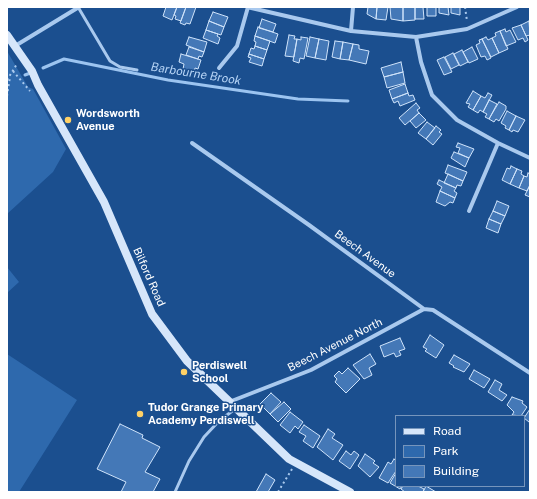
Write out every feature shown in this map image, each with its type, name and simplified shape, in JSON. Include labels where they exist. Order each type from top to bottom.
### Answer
[{"type":"main road","name":"Bilford Road","points":[[7,35],[32,71],[104,202],[152,314],[187,361],[296,464],[350,492]]},
{"type":"street","points":[[16,46],[79,7]]},
{"type":"street","points":[[219,68],[236,46],[248,7],[351,31],[416,37],[467,29],[517,7]]},
{"type":"street","points":[[351,31],[353,7]]},
{"type":"street","points":[[416,37],[421,62],[432,95],[457,120],[498,144],[530,158]]},
{"type":"street","name":"Beech Avenue","points":[[192,143],[309,225],[424,309],[433,310],[530,373]]},
{"type":"street","points":[[469,211],[498,144]]},
{"type":"street","name":"Beech Avenue North","points":[[229,402],[311,370],[424,309]]},
{"type":"lane","points":[[79,7],[110,61],[120,67],[137,70]]},
{"type":"lane","points":[[175,492],[189,461],[204,437],[219,421],[235,408]]},
{"type":"path","points":[[466,7],[467,29]]},
{"type":"path","points":[[7,96],[10,77],[13,71]]},
{"type":"path","points":[[7,80],[10,77]]},
{"type":"path","points":[[278,492],[296,464]]},
{"type":"green space","points":[[7,51],[28,87],[33,89],[66,149],[53,172],[7,214]]},
{"type":"green space","points":[[7,267],[19,282],[7,293]]},
{"type":"green space","points":[[7,354],[77,400],[19,492],[7,492]]},
{"type":"building","points":[[166,7],[177,7],[172,20],[163,16]]},
{"type":"building","points":[[177,7],[186,7],[181,21],[175,19],[176,16],[174,15]]},
{"type":"building","points":[[186,7],[196,7],[190,24],[186,23],[185,25],[180,23]]},
{"type":"building","points":[[368,7],[377,7],[376,19],[367,14]]},
{"type":"building","points":[[377,7],[388,7],[386,20],[376,19]]},
{"type":"building","points":[[390,7],[403,7],[403,21],[391,19]]},
{"type":"building","points":[[403,7],[415,7],[415,20],[403,21]]},
{"type":"building","points":[[415,7],[423,7],[424,19],[415,19]]},
{"type":"building","points":[[427,7],[436,7],[436,16],[427,16]]},
{"type":"building","points":[[439,7],[448,7],[449,15],[439,13]]},
{"type":"building","points":[[451,7],[460,7],[460,15],[451,13]]},
{"type":"building","points":[[213,12],[228,17],[224,27],[209,21]]},
{"type":"building","points":[[262,19],[276,24],[273,32],[259,28]]},
{"type":"building","points":[[209,21],[224,27],[221,35],[206,30]]},
{"type":"building","points":[[529,21],[530,35],[526,36],[521,25]]},
{"type":"building","points":[[521,25],[528,40],[525,42],[523,38],[518,40],[512,28]]},
{"type":"building","points":[[258,27],[278,34],[275,43],[255,36]]},
{"type":"building","points":[[505,29],[506,32],[510,30],[516,42],[506,46],[500,31]]},
{"type":"building","points":[[206,30],[218,34],[217,36],[220,38],[218,44],[203,38]]},
{"type":"building","points":[[500,31],[508,49],[499,53],[492,38],[496,36],[495,33]]},
{"type":"building","points":[[289,35],[295,36],[294,39],[297,39],[294,57],[285,56]]},
{"type":"building","points":[[255,36],[270,41],[267,50],[255,46]]},
{"type":"building","points":[[189,37],[207,42],[204,52],[186,45]]},
{"type":"building","points":[[301,37],[308,38],[304,59],[300,58],[299,63],[293,61],[297,39],[301,40]]},
{"type":"building","points":[[310,37],[319,39],[315,58],[306,56]]},
{"type":"building","points":[[486,37],[488,40],[492,38],[499,53],[491,57],[482,39]]},
{"type":"building","points":[[319,39],[329,41],[326,60],[315,58]]},
{"type":"building","points":[[482,39],[491,58],[487,60],[485,56],[481,57],[476,45],[480,43],[479,40]]},
{"type":"building","points":[[335,41],[343,42],[340,59],[332,57]]},
{"type":"building","points":[[343,42],[353,44],[349,60],[340,59]]},
{"type":"building","points":[[353,44],[359,45],[359,49],[369,51],[366,64],[349,60]]},
{"type":"building","points":[[255,46],[267,50],[264,59],[249,54],[251,48],[254,49]]},
{"type":"building","points":[[189,47],[204,52],[202,57],[199,56],[198,59],[186,55]]},
{"type":"building","points":[[472,47],[478,59],[469,63],[463,52]]},
{"type":"building","points":[[462,50],[468,62],[460,66],[454,54]]},
{"type":"building","points":[[453,53],[459,65],[451,69],[445,57]]},
{"type":"building","points":[[181,54],[201,60],[198,69],[195,68],[194,73],[183,69],[184,64],[179,62]]},
{"type":"building","points":[[249,54],[264,59],[262,66],[249,62],[251,58],[248,57]]},
{"type":"building","points":[[444,57],[452,72],[444,75],[437,60]]},
{"type":"building","points":[[401,62],[403,72],[384,77],[381,68]]},
{"type":"building","points":[[403,72],[405,83],[387,88],[384,77]]},
{"type":"building","points":[[405,84],[408,93],[392,99],[389,90]]},
{"type":"building","points":[[473,91],[481,96],[473,110],[468,107],[470,104],[466,103]]},
{"type":"building","points":[[408,93],[409,96],[413,95],[415,100],[400,106],[398,101],[394,103],[392,99]]},
{"type":"building","points":[[488,93],[492,95],[483,112],[480,110],[478,113],[473,110],[481,96],[485,98]]},
{"type":"building","points":[[489,100],[497,104],[489,119],[485,117],[487,114],[483,112]]},
{"type":"building","points":[[499,102],[506,106],[506,109],[499,121],[496,119],[494,122],[489,119]]},
{"type":"building","points":[[416,103],[420,108],[417,110],[419,113],[405,125],[399,118]]},
{"type":"building","points":[[507,111],[516,116],[509,130],[501,123]]},
{"type":"building","points":[[419,113],[426,120],[416,128],[410,121]]},
{"type":"building","points":[[516,116],[525,120],[518,132],[513,130],[512,132],[509,130]]},
{"type":"building","points":[[427,122],[435,128],[426,139],[418,133]]},
{"type":"building","points":[[436,126],[441,130],[439,132],[442,134],[433,145],[426,139]]},
{"type":"building","points":[[458,143],[474,149],[469,158],[458,153],[460,148],[456,147]]},
{"type":"building","points":[[454,152],[469,158],[465,167],[451,158]]},
{"type":"building","points":[[448,165],[467,172],[463,181],[445,173]]},
{"type":"building","points":[[511,166],[517,169],[510,184],[502,180],[507,168],[510,169]]},
{"type":"building","points":[[517,169],[522,171],[521,174],[524,176],[519,188],[510,184]]},
{"type":"building","points":[[528,173],[530,174],[530,185],[527,191],[519,188],[524,176],[527,177]]},
{"type":"building","points":[[448,174],[463,181],[461,186],[457,185],[456,188],[444,183]]},
{"type":"building","points":[[439,180],[456,188],[454,191],[457,193],[455,198],[440,191],[442,187],[437,184]]},
{"type":"building","points":[[530,185],[530,197],[525,195]]},
{"type":"building","points":[[440,191],[455,198],[453,203],[450,202],[445,206],[436,202]]},
{"type":"building","points":[[497,201],[509,206],[505,216],[493,211]]},
{"type":"building","points":[[493,211],[505,216],[501,224],[489,219]]},
{"type":"building","points":[[489,219],[501,224],[498,233],[486,228]]},
{"type":"building","points":[[430,335],[444,345],[436,358],[425,351],[427,349],[423,347]]},
{"type":"building","points":[[400,338],[405,349],[399,351],[401,355],[396,357],[394,353],[384,357],[380,346]]},
{"type":"building","points":[[370,354],[376,364],[369,368],[372,375],[364,379],[353,365]]},
{"type":"building","points":[[454,355],[470,364],[464,372],[453,367],[454,366],[449,363]]},
{"type":"building","points":[[348,368],[360,379],[346,393],[335,382],[337,379],[334,376],[339,371],[342,374]]},
{"type":"building","points":[[474,370],[490,379],[484,388],[469,379]]},
{"type":"building","points":[[495,380],[502,384],[499,390],[507,395],[502,401],[488,392]]},
{"type":"building","points":[[271,393],[281,402],[270,414],[260,404]]},
{"type":"building","points":[[512,397],[523,401],[522,403],[527,407],[522,415],[512,415],[514,412],[507,405]]},
{"type":"building","points":[[284,402],[291,409],[278,422],[270,414]]},
{"type":"building","points":[[530,409],[529,422],[525,419]]},
{"type":"building","points":[[290,412],[303,422],[298,429],[295,426],[290,433],[280,425]]},
{"type":"building","points":[[120,424],[143,435],[142,438],[160,447],[145,472],[160,479],[153,492],[121,492],[126,482],[97,469]]},
{"type":"building","points":[[304,425],[320,436],[313,448],[303,441],[306,436],[299,432]]},
{"type":"building","points":[[328,429],[335,434],[332,438],[343,445],[333,460],[317,447]]},
{"type":"building","points":[[346,451],[351,455],[354,451],[359,455],[350,469],[339,461]]},
{"type":"building","points":[[365,454],[375,461],[373,463],[379,467],[370,477],[358,466]]},
{"type":"building","points":[[394,459],[395,472],[388,483],[379,478],[388,462],[391,464]]},
{"type":"building","points":[[266,474],[275,480],[268,492],[256,492]]},
{"type":"building","points":[[395,475],[395,486],[390,483]]},
{"type":"building","points":[[402,487],[420,487],[424,489],[423,492],[405,492],[401,489]]},
{"type":"building","points":[[426,487],[428,487],[436,492],[423,492]]},
{"type":"waterway","name":"Barbourne Brook","points":[[43,68],[64,59],[168,80],[298,99],[348,101]]},
{"type":"waterway","name":"Barbourne Brook","points":[[25,75],[33,72]]},
{"type":"place","name":"Wordsworth Avenue","points":[[68,120]]},
{"type":"place","name":"Perdiswell School","points":[[184,372]]},
{"type":"place","name":"Tudor Grange Primary Academy Perdiswell","points":[[140,414]]}]
